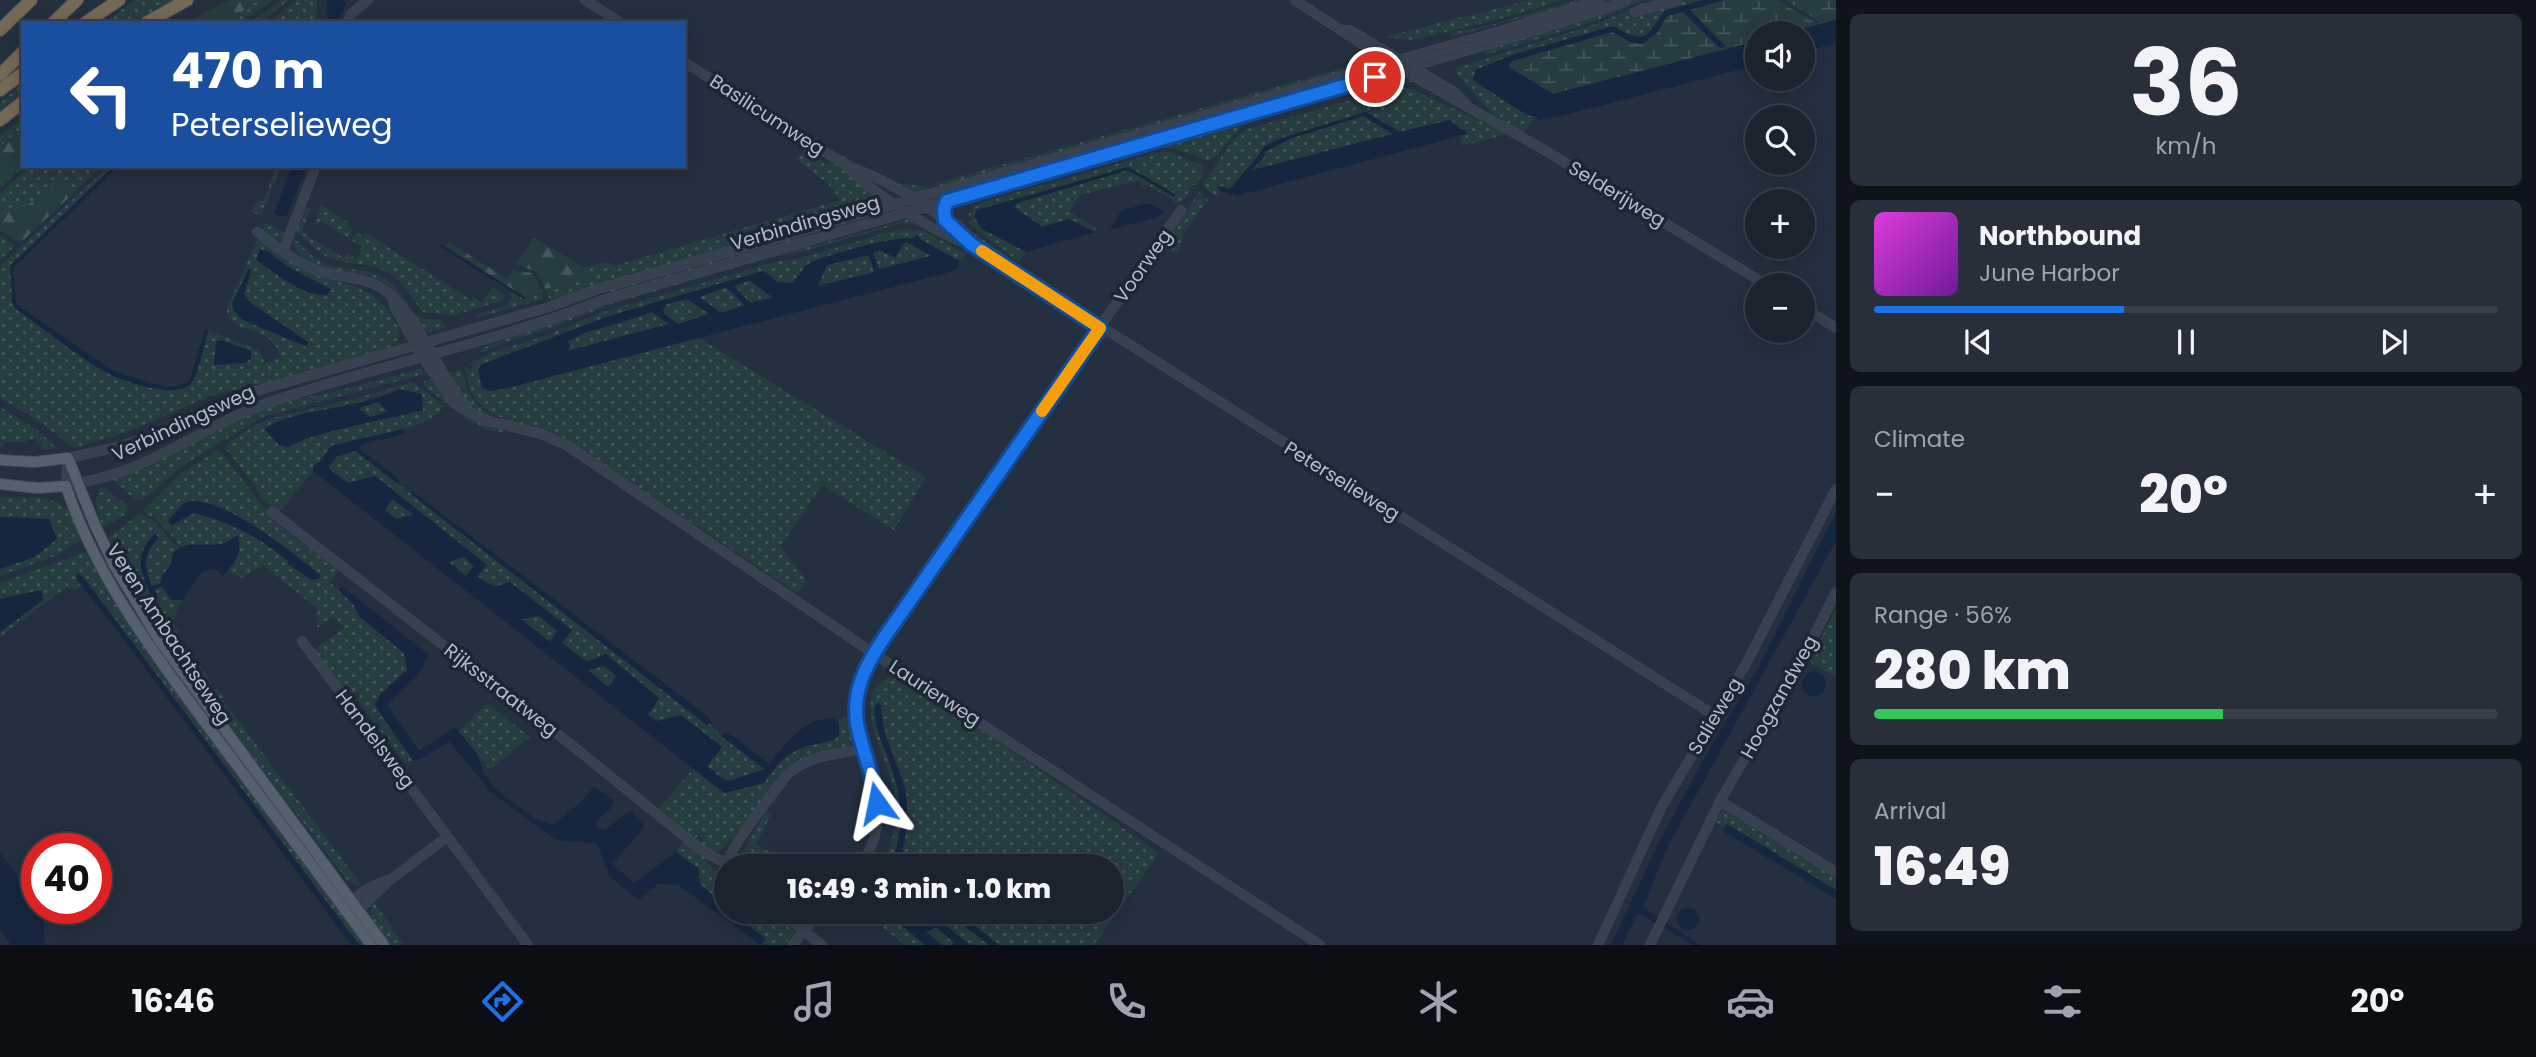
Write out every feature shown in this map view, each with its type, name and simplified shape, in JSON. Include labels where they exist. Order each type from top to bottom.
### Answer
[{"type":"highway","points":[[0,30],[31,0]]},
{"type":"highway","points":[[55,21],[77,0]]},
{"type":"highway","points":[[88,21],[119,0]]},
{"type":"highway","points":[[149,21],[187,0]]},
{"type":"highway","points":[[0,75],[21,54]]},
{"type":"highway","points":[[0,90],[21,74]]},
{"type":"highway","points":[[0,120],[21,104]]},
{"type":"main road","name":"Verbindingsweg","points":[[0,460],[35,462],[68,458]]},
{"type":"main road","name":"Veren Ambachtseweg","points":[[68,458],[114,565],[159,640],[353,908],[371,945]]},
{"type":"main road","name":"Verbindingsweg","points":[[0,484],[37,488],[66,486]]},
{"type":"main road","name":"Veren Ambachtseweg","points":[[66,486],[91,548],[118,596],[158,657],[384,945]]},
{"type":"street","points":[[349,21],[351,14],[368,0]]},
{"type":"street","points":[[585,0],[618,21]]},
{"type":"street","points":[[1295,0],[1388,62]]},
{"type":"street","name":"Verbindingsweg","points":[[66,486],[123,471],[249,410],[541,324],[603,300],[947,201],[1400,64],[1600,0]]},
{"type":"street","name":"Verbindingsweg","points":[[68,458],[145,438],[242,395],[549,307],[596,290],[1366,68],[1388,62],[1412,66],[1431,61],[1626,0]]},
{"type":"street","points":[[1635,12],[1677,0]]},
{"type":"street","name":"Selderijweg","points":[[1343,30],[1350,30],[1467,105],[1747,273]]},
{"type":"street","points":[[1366,68],[1370,51]]},
{"type":"street","points":[[1430,77],[1428,71],[1431,61]]},
{"type":"street","name":"Basilicumweg","points":[[686,63],[849,167],[925,207]]},
{"type":"street","name":"Selderijweg","points":[[1412,66],[1456,93],[1467,105]]},
{"type":"street","name":"Basilicumweg","points":[[849,167],[857,176],[907,212]]},
{"type":"street","points":[[283,251],[315,168]]},
{"type":"street","points":[[877,208],[881,200],[880,192]]},
{"type":"street","points":[[945,220],[947,201]]},
{"type":"street","name":"Peterselieweg","points":[[925,207],[945,220],[971,244],[1100,328],[1714,715]]},
{"type":"street","name":"Voorweg","points":[[866,854],[873,839],[877,811],[876,788],[858,732],[856,701],[860,681],[873,653],[1181,210]]},
{"type":"street","name":"Peterselieweg","points":[[907,212],[956,240],[971,244]]},
{"type":"street","points":[[257,232],[316,270],[373,284],[393,298],[401,305],[425,341],[428,357]]},
{"type":"street","points":[[393,298],[415,344],[428,357]]},
{"type":"street","points":[[1815,315],[1836,328]]},
{"type":"street","name":"Laurierweg","points":[[428,357],[473,414],[568,446],[873,653],[1320,945]]},
{"type":"street","name":"Veren Ambachtseweg","points":[[66,486],[68,458]]},
{"type":"street","name":"Salieweg","points":[[1598,945],[1661,808],[1748,662],[1836,489]]},
{"type":"street","name":"Rijksstraatweg","points":[[272,512],[714,857]]},
{"type":"street","name":"Hoogzandweg","points":[[1650,945],[1720,801],[1803,658],[1836,592]]},
{"type":"street","name":"Handelsweg","points":[[302,641],[528,945]]},
{"type":"street","points":[[734,854],[772,796],[796,767],[816,759],[863,748]]},
{"type":"street","points":[[1720,801],[1836,872]]},
{"type":"street","points":[[353,908],[447,837]]},
{"type":"street","points":[[795,924],[822,945]]},
{"type":"street","points":[[792,945],[810,924]]},
{"type":"green space","points":[[136,0],[173,0],[136,21],[105,21]]},
{"type":"green space","points":[[229,0],[259,0],[229,21],[190,21]]},
{"type":"green space","points":[[259,0],[273,0],[244,21],[229,21]]},
{"type":"green space","points":[[281,0],[289,0],[263,21],[252,21]]},
{"type":"green space","points":[[297,0],[317,0],[317,21],[270,21]]},
{"type":"green space","points":[[1530,0],[1564,0],[1493,21],[1412,40],[1384,37]]},
{"type":"green space","points":[[1576,0],[1592,0],[1450,37],[1449,33],[1491,25]]},
{"type":"green space","points":[[1631,0],[1643,0],[1598,20],[1486,55],[1484,51]]},
{"type":"green space","points":[[1650,0],[1670,0],[1635,14],[1686,0],[1703,0],[1664,11],[1653,28],[1643,36],[1632,35],[1613,26],[1476,83],[1527,115],[1535,117],[1523,134],[1493,114],[1456,73],[1459,67],[1599,23]]},
{"type":"green space","points":[[1724,0],[1777,0],[1813,21],[1745,21],[1745,44],[1553,94],[1509,65],[1512,61],[1612,32],[1631,42],[1656,34],[1667,16]]},
{"type":"green space","points":[[1786,0],[1836,0],[1836,20],[1815,25],[1815,22],[1820,22]]},
{"type":"green space","points":[[1357,64],[1343,72],[940,188],[934,184]]},
{"type":"green space","points":[[1398,77],[1415,82],[1386,83],[1248,123],[1208,161],[1176,149],[1154,147],[981,197],[967,205],[960,201],[1280,106],[1307,103]]},
{"type":"green space","points":[[21,85],[21,96],[0,112],[0,103]]},
{"type":"green space","points":[[1397,87],[1409,88],[1508,134],[1462,146],[1462,130],[1450,120],[1400,132],[1365,112],[1263,147],[1230,189],[1219,186],[1217,189],[1220,191],[1216,197],[1202,185],[1233,140],[1247,129]]},
{"type":"green space","points":[[1298,93],[1027,175],[1027,172],[1053,161]]},
{"type":"green space","points":[[1364,116],[1394,134],[1251,171],[1264,157],[1265,152],[1289,139]]},
{"type":"green space","points":[[21,120],[21,129],[0,147],[0,136]]},
{"type":"green space","points":[[21,129],[21,159],[0,177],[0,147]]},
{"type":"green space","points":[[807,146],[826,165],[832,162],[869,188],[872,196],[865,207],[850,214],[561,297],[548,297],[545,289],[593,277],[591,272],[582,267],[609,262],[613,266],[840,200],[829,185],[797,159]]},
{"type":"green space","points":[[1163,151],[1202,166],[1204,173],[1196,185],[1192,185],[1185,199],[1177,203],[1149,186],[1141,186],[1139,180],[1080,195],[1070,212],[1097,229],[1095,232],[1069,219],[1042,227],[1013,206],[1128,170],[1174,197],[1175,194],[1128,167],[977,210],[1026,252],[1019,262],[966,222],[970,221],[971,217],[967,216],[972,208],[986,201]]},
{"type":"green space","points":[[838,153],[893,183],[931,189],[916,195],[837,155]]},
{"type":"green space","points":[[21,159],[21,168],[0,188],[0,177]]},
{"type":"green space","points":[[28,168],[100,168],[77,190],[60,182],[19,208],[0,208],[0,193]]},
{"type":"green space","points":[[107,168],[112,168],[9,268],[16,309],[112,375],[169,391],[193,381],[209,330],[259,351],[265,363],[281,358],[270,340],[232,322],[227,315],[227,308],[258,239],[303,268],[368,292],[388,310],[399,329],[396,343],[390,347],[212,395],[125,433],[74,448],[40,422],[0,398],[0,266]],"holes":[[[265,252],[310,279],[256,260]],[[251,271],[244,294],[249,301],[307,347],[241,319],[245,275]]]},
{"type":"green space","points":[[275,168],[280,168],[261,216],[250,211],[259,200],[264,201]]},
{"type":"green space","points":[[60,182],[77,190],[20,243],[0,230],[0,208],[26,206]]},
{"type":"green space","points":[[1199,192],[1208,200],[1184,233],[1178,253],[1169,252],[1161,247]]},
{"type":"green space","points":[[321,204],[348,222],[346,225],[353,230],[348,238],[320,221],[315,224]]},
{"type":"green space","points":[[311,208],[302,232],[344,258],[348,253],[357,259],[362,247],[351,240],[356,232],[363,236],[366,233],[471,300],[473,297],[482,303],[492,287],[505,295],[502,301],[451,316],[423,312],[392,275],[377,268],[330,258],[320,253],[295,231],[304,209]]},
{"type":"green space","points":[[909,219],[921,225],[899,224],[801,252],[773,257],[615,303],[481,353],[480,349],[593,306],[794,248],[816,245]]},
{"type":"green space","points":[[961,220],[970,230],[1005,254],[1031,278],[956,222]]},
{"type":"green space","points":[[264,223],[286,233],[282,238],[274,239],[262,231]]},
{"type":"green space","points":[[906,229],[924,231],[966,254],[959,261],[956,260],[920,239],[919,235],[913,239],[877,242],[810,263],[792,283],[777,282],[767,272],[759,272],[606,317],[542,343],[507,353],[480,366],[478,373],[482,388],[493,391],[699,338],[926,477],[894,530],[822,485],[781,546],[806,580],[798,593],[562,437],[513,422],[489,411],[480,404],[470,388],[465,369],[471,370],[473,366],[469,364],[498,350],[539,338],[603,312],[774,262],[800,258]]},
{"type":"green space","points":[[813,232],[790,243],[637,288],[604,293],[603,290]]},
{"type":"green space","points":[[0,235],[15,246],[0,260]]},
{"type":"green space","points":[[534,238],[591,272],[593,277],[545,289],[537,272],[516,264]]},
{"type":"green space","points":[[296,240],[324,263],[367,271],[384,278],[420,317],[441,320],[446,327],[425,331],[386,284],[367,275],[316,266],[298,253],[293,241]]},
{"type":"green space","points":[[449,242],[507,279],[513,270],[531,273],[539,283],[541,293],[524,298],[445,248]]},
{"type":"green space","points":[[907,242],[931,256],[879,270],[873,252],[880,250],[895,258]]},
{"type":"green space","points":[[868,254],[874,272],[817,286],[826,265]]},
{"type":"green space","points":[[749,280],[773,298],[750,303],[734,286]]},
{"type":"green space","points":[[726,287],[745,305],[721,313],[699,297]]},
{"type":"green space","points":[[510,289],[524,298],[542,290],[543,299],[477,318],[476,314],[506,306],[511,298]]},
{"type":"green space","points":[[687,299],[710,314],[678,324],[664,314],[663,309],[667,304]]},
{"type":"green space","points":[[652,312],[669,324],[563,351],[571,347],[568,341],[583,334]]},
{"type":"green space","points":[[419,369],[428,373],[262,417],[187,463],[142,500],[134,499],[113,480],[153,464],[214,430],[254,412],[291,400],[334,392]]},
{"type":"green space","points":[[461,370],[469,392],[478,405],[511,425],[489,417],[467,400],[447,374]]},
{"type":"green space","points":[[433,378],[461,412],[508,433],[492,431],[469,421],[424,386],[424,381]]},
{"type":"green space","points":[[413,382],[444,406],[436,415],[412,427],[354,440],[331,450],[313,466],[313,471],[279,512],[262,499],[226,449],[227,444],[255,425],[272,418]],"holes":[[[397,390],[423,410],[331,431],[289,447],[281,446],[265,428]]]},
{"type":"green space","points":[[379,402],[388,412],[370,417],[358,408]]},
{"type":"green space","points":[[0,407],[36,429],[57,448],[41,450],[41,443],[28,439],[27,442],[4,442],[3,448],[0,448]]},
{"type":"green space","points":[[216,451],[221,452],[274,521],[339,571],[330,582],[353,604],[360,617],[404,653],[407,670],[380,694],[376,707],[413,760],[406,764],[357,699],[361,696],[357,692],[349,697],[314,650],[345,627],[332,617],[317,628],[318,620],[315,615],[319,610],[263,565],[242,578],[228,571],[239,553],[239,538],[232,538],[221,544],[182,548],[155,517],[143,511],[183,472]],"holes":[[[198,501],[320,575],[288,561],[268,544],[229,523],[194,513],[186,516]]]},
{"type":"green space","points":[[356,451],[707,725],[710,724],[721,736],[765,769],[764,771],[734,780],[715,773],[707,766],[722,747],[657,721],[648,714],[657,702],[606,654],[587,662],[562,643],[572,630],[477,576],[487,565],[375,476],[348,483],[327,468],[337,456]]},
{"type":"green space","points":[[102,486],[128,508],[125,515],[103,527],[96,501]]},
{"type":"green space","points":[[0,497],[44,499],[61,504],[72,516],[81,540],[60,554],[0,576],[0,569],[34,557],[57,539],[49,519],[0,517]]},
{"type":"green space","points":[[393,499],[414,515],[396,519],[385,510]]},
{"type":"green space","points":[[141,513],[147,519],[152,519],[179,549],[160,584],[152,586],[145,560],[159,538],[155,533],[140,566],[154,590],[163,586],[170,596],[182,600],[174,620],[179,632],[177,635],[212,683],[204,686],[196,684],[128,576],[108,538]]},
{"type":"green space","points":[[85,552],[367,945],[359,945],[81,574],[77,576],[77,580],[81,586],[77,589],[65,588],[0,637],[0,632],[43,600],[42,594],[37,591],[0,599],[0,583]]},
{"type":"green space","points":[[464,557],[474,566],[466,576],[448,561]]},
{"type":"green space","points":[[1836,608],[1836,678],[1812,664],[1810,660]]},
{"type":"green space","points":[[539,615],[557,631],[550,642],[521,619]]},
{"type":"green space","points":[[604,666],[617,676],[608,687],[587,670]]},
{"type":"green space","points":[[896,671],[1159,853],[1124,903],[1124,854],[900,854],[906,826],[906,794],[887,736],[881,705],[875,705],[897,785],[899,805],[897,846],[894,854],[887,854],[897,806],[893,785],[874,730],[871,704],[875,688]]},
{"type":"green space","points":[[217,688],[224,697],[222,699],[355,876],[360,884],[358,886],[347,880],[212,703],[211,695]]},
{"type":"green space","points":[[487,703],[530,737],[490,770],[459,731]]},
{"type":"green space","points":[[851,716],[853,737],[850,745],[809,757],[785,771],[751,817],[719,852],[713,852],[700,843],[703,839],[699,835],[695,839],[659,808],[693,769],[724,793],[764,783],[779,763],[793,752],[834,740],[838,720]]},
{"type":"green space","points":[[1723,809],[1836,878],[1836,890],[1727,824],[1725,827],[1716,822]]},
{"type":"green space","points":[[765,813],[771,814],[756,844],[773,854],[742,854]]},
{"type":"green space","points":[[684,840],[703,854],[707,863],[714,869],[714,896],[700,884],[698,868],[676,852]]},
{"type":"green space","points":[[374,902],[404,945],[387,945],[371,919]]},
{"type":"green space","points":[[747,924],[785,924],[795,932],[784,945],[761,945],[765,939]]},
{"type":"green space","points":[[878,924],[900,924],[925,945],[905,945]]},
{"type":"green space","points":[[944,924],[962,924],[989,945],[970,945]]},
{"type":"green space","points":[[972,924],[1109,924],[1094,945],[999,945]]},
{"type":"green space","points":[[937,927],[954,943],[952,945],[942,945],[926,932]]},
{"type":"water","points":[[327,0],[343,0],[346,3],[339,21],[328,21]]},
{"type":"water","points":[[1703,0],[1724,0],[1690,10],[1726,47],[1720,48],[1683,12],[1667,16],[1656,34],[1642,44],[1631,42],[1612,32],[1512,61],[1510,68],[1553,94],[1745,44],[1745,68],[1553,118],[1542,117],[1539,121],[1538,117],[1527,115],[1473,80],[1475,70],[1515,54],[1613,26],[1631,35],[1643,36],[1653,28],[1664,11]]},
{"type":"water","points":[[1836,20],[1836,43],[1815,49],[1815,25]]},
{"type":"water","points":[[1366,112],[1400,132],[1450,120],[1467,134],[1236,196],[1217,188],[1219,186],[1230,189],[1263,147],[1281,138]],"holes":[[[1363,116],[1393,134],[1252,170],[1264,157],[1265,152],[1289,139]]]},
{"type":"water","points":[[1128,167],[1175,194],[1174,197],[1128,170],[1017,203],[1014,207],[1042,227],[1069,219],[1095,232],[1026,252],[982,229],[974,217],[977,210]]},
{"type":"water","points":[[112,168],[116,168],[14,267],[16,304],[112,370],[164,387],[189,382],[205,330],[208,331],[191,383],[175,390],[151,388],[109,374],[97,367],[16,309],[12,301],[11,265]]},
{"type":"water","points":[[291,168],[306,168],[287,215],[281,217],[274,213]]},
{"type":"water","points":[[1148,203],[1164,212],[1158,217],[1110,230],[1121,211]]},
{"type":"water","points":[[917,235],[959,261],[958,268],[508,388],[489,391],[482,388],[478,368],[483,364],[606,317],[763,271],[777,282],[792,283],[807,265],[818,259],[879,242],[913,239]],"holes":[[[907,242],[931,256],[879,269],[873,252],[880,250],[895,258]],[[869,255],[874,272],[818,286],[827,265]],[[749,280],[772,297],[750,303],[734,286]],[[726,287],[745,305],[721,313],[699,297]],[[687,299],[709,314],[678,324],[664,314],[663,309],[667,304]],[[652,312],[669,324],[567,351],[571,346],[567,341]]]},
{"type":"water","points":[[260,249],[268,251],[289,268],[333,290],[327,295],[318,295],[290,283],[256,260]]},
{"type":"water","points":[[249,268],[251,271],[244,294],[248,301],[308,342],[307,347],[241,319],[233,309],[232,303]]},
{"type":"water","points":[[221,340],[251,351],[251,359],[245,363],[214,365],[216,342]]},
{"type":"water","points":[[399,389],[422,394],[423,410],[331,431],[289,447],[279,445],[264,429],[293,416],[384,396]],"holes":[[[379,402],[388,412],[370,417],[358,408]]]},
{"type":"water","points":[[403,429],[404,434],[361,445],[359,449],[399,479],[399,482],[396,483],[356,451],[337,456],[328,468],[348,483],[375,476],[487,565],[477,577],[493,587],[510,582],[572,630],[562,643],[587,662],[606,654],[659,698],[648,715],[657,721],[681,715],[722,747],[707,766],[723,780],[729,781],[765,769],[721,736],[723,733],[733,736],[769,764],[789,740],[813,722],[834,718],[839,723],[839,736],[790,754],[764,783],[724,793],[313,471],[313,466],[319,463],[331,446]],"holes":[[[392,499],[413,515],[396,519],[385,510]],[[464,557],[474,566],[466,576],[449,562]],[[539,616],[557,631],[550,642],[521,619]],[[604,666],[617,676],[608,687],[588,670]]]},
{"type":"water","points":[[412,491],[711,719],[711,723],[707,725],[412,495]]},
{"type":"water","points":[[190,501],[222,508],[240,517],[293,553],[320,575],[319,579],[312,580],[266,545],[244,531],[220,521],[194,513],[172,525],[168,521],[183,504]]},
{"type":"water","points":[[1836,512],[1836,541],[1668,846],[1643,907],[1700,945],[1693,945],[1640,914],[1636,916],[1622,945],[1611,945],[1658,844],[1759,666]]},
{"type":"water","points":[[0,517],[49,519],[57,539],[34,557],[0,569]]},
{"type":"water","points":[[155,533],[159,538],[150,549],[146,560],[152,586],[160,584],[177,549],[196,544],[222,544],[237,536],[238,555],[223,576],[215,569],[203,571],[182,600],[172,600],[161,586],[155,589],[158,599],[153,601],[142,574],[141,558],[143,550]]},
{"type":"water","points":[[78,573],[359,945],[351,945],[77,580]]},
{"type":"water","points":[[342,586],[429,655],[418,675],[387,705],[419,751],[455,727],[477,754],[484,774],[495,789],[535,819],[553,825],[582,801],[594,787],[614,800],[612,807],[597,820],[597,828],[604,830],[630,811],[644,823],[644,828],[612,864],[634,883],[676,852],[698,868],[700,884],[714,896],[714,911],[678,885],[658,884],[638,900],[609,876],[597,843],[563,841],[552,837],[492,793],[449,741],[421,759],[413,760],[375,704],[380,695],[407,670],[404,653],[360,617],[353,604],[338,590]]},
{"type":"water","points":[[42,591],[43,600],[0,632],[0,599]]},
{"type":"water","points":[[1814,672],[1823,675],[1826,684],[1823,693],[1814,696],[1805,693],[1802,684],[1805,675]]},
{"type":"water","points":[[880,703],[884,733],[904,785],[907,801],[902,854],[895,854],[901,823],[899,796],[879,735],[875,705]]},
{"type":"water","points":[[1727,824],[1836,890],[1836,899],[1723,831]]},
{"type":"water","points":[[0,853],[21,881],[21,924],[44,924],[45,945],[11,945],[0,928]]},
{"type":"water","points":[[1688,908],[1696,911],[1699,919],[1696,927],[1688,930],[1680,927],[1677,919],[1680,911]]},
{"type":"water","points":[[732,924],[747,924],[766,939],[761,945]]},
{"type":"water","points":[[900,924],[944,924],[970,945],[952,945],[954,942],[936,927],[926,932],[942,945],[925,945]]},
{"type":"water","points":[[962,924],[972,924],[999,945],[989,945]]},
{"type":"waterway","points":[[442,246],[524,298]]},
{"type":"slow traffic","points":[[982,251],[1100,328],[1042,411]]},
{"type":"route","points":[[877,803],[876,788],[858,732],[856,713],[857,690],[864,672],[873,653],[1100,328],[971,244],[959,230],[945,220],[947,201],[1375,77]]}]
